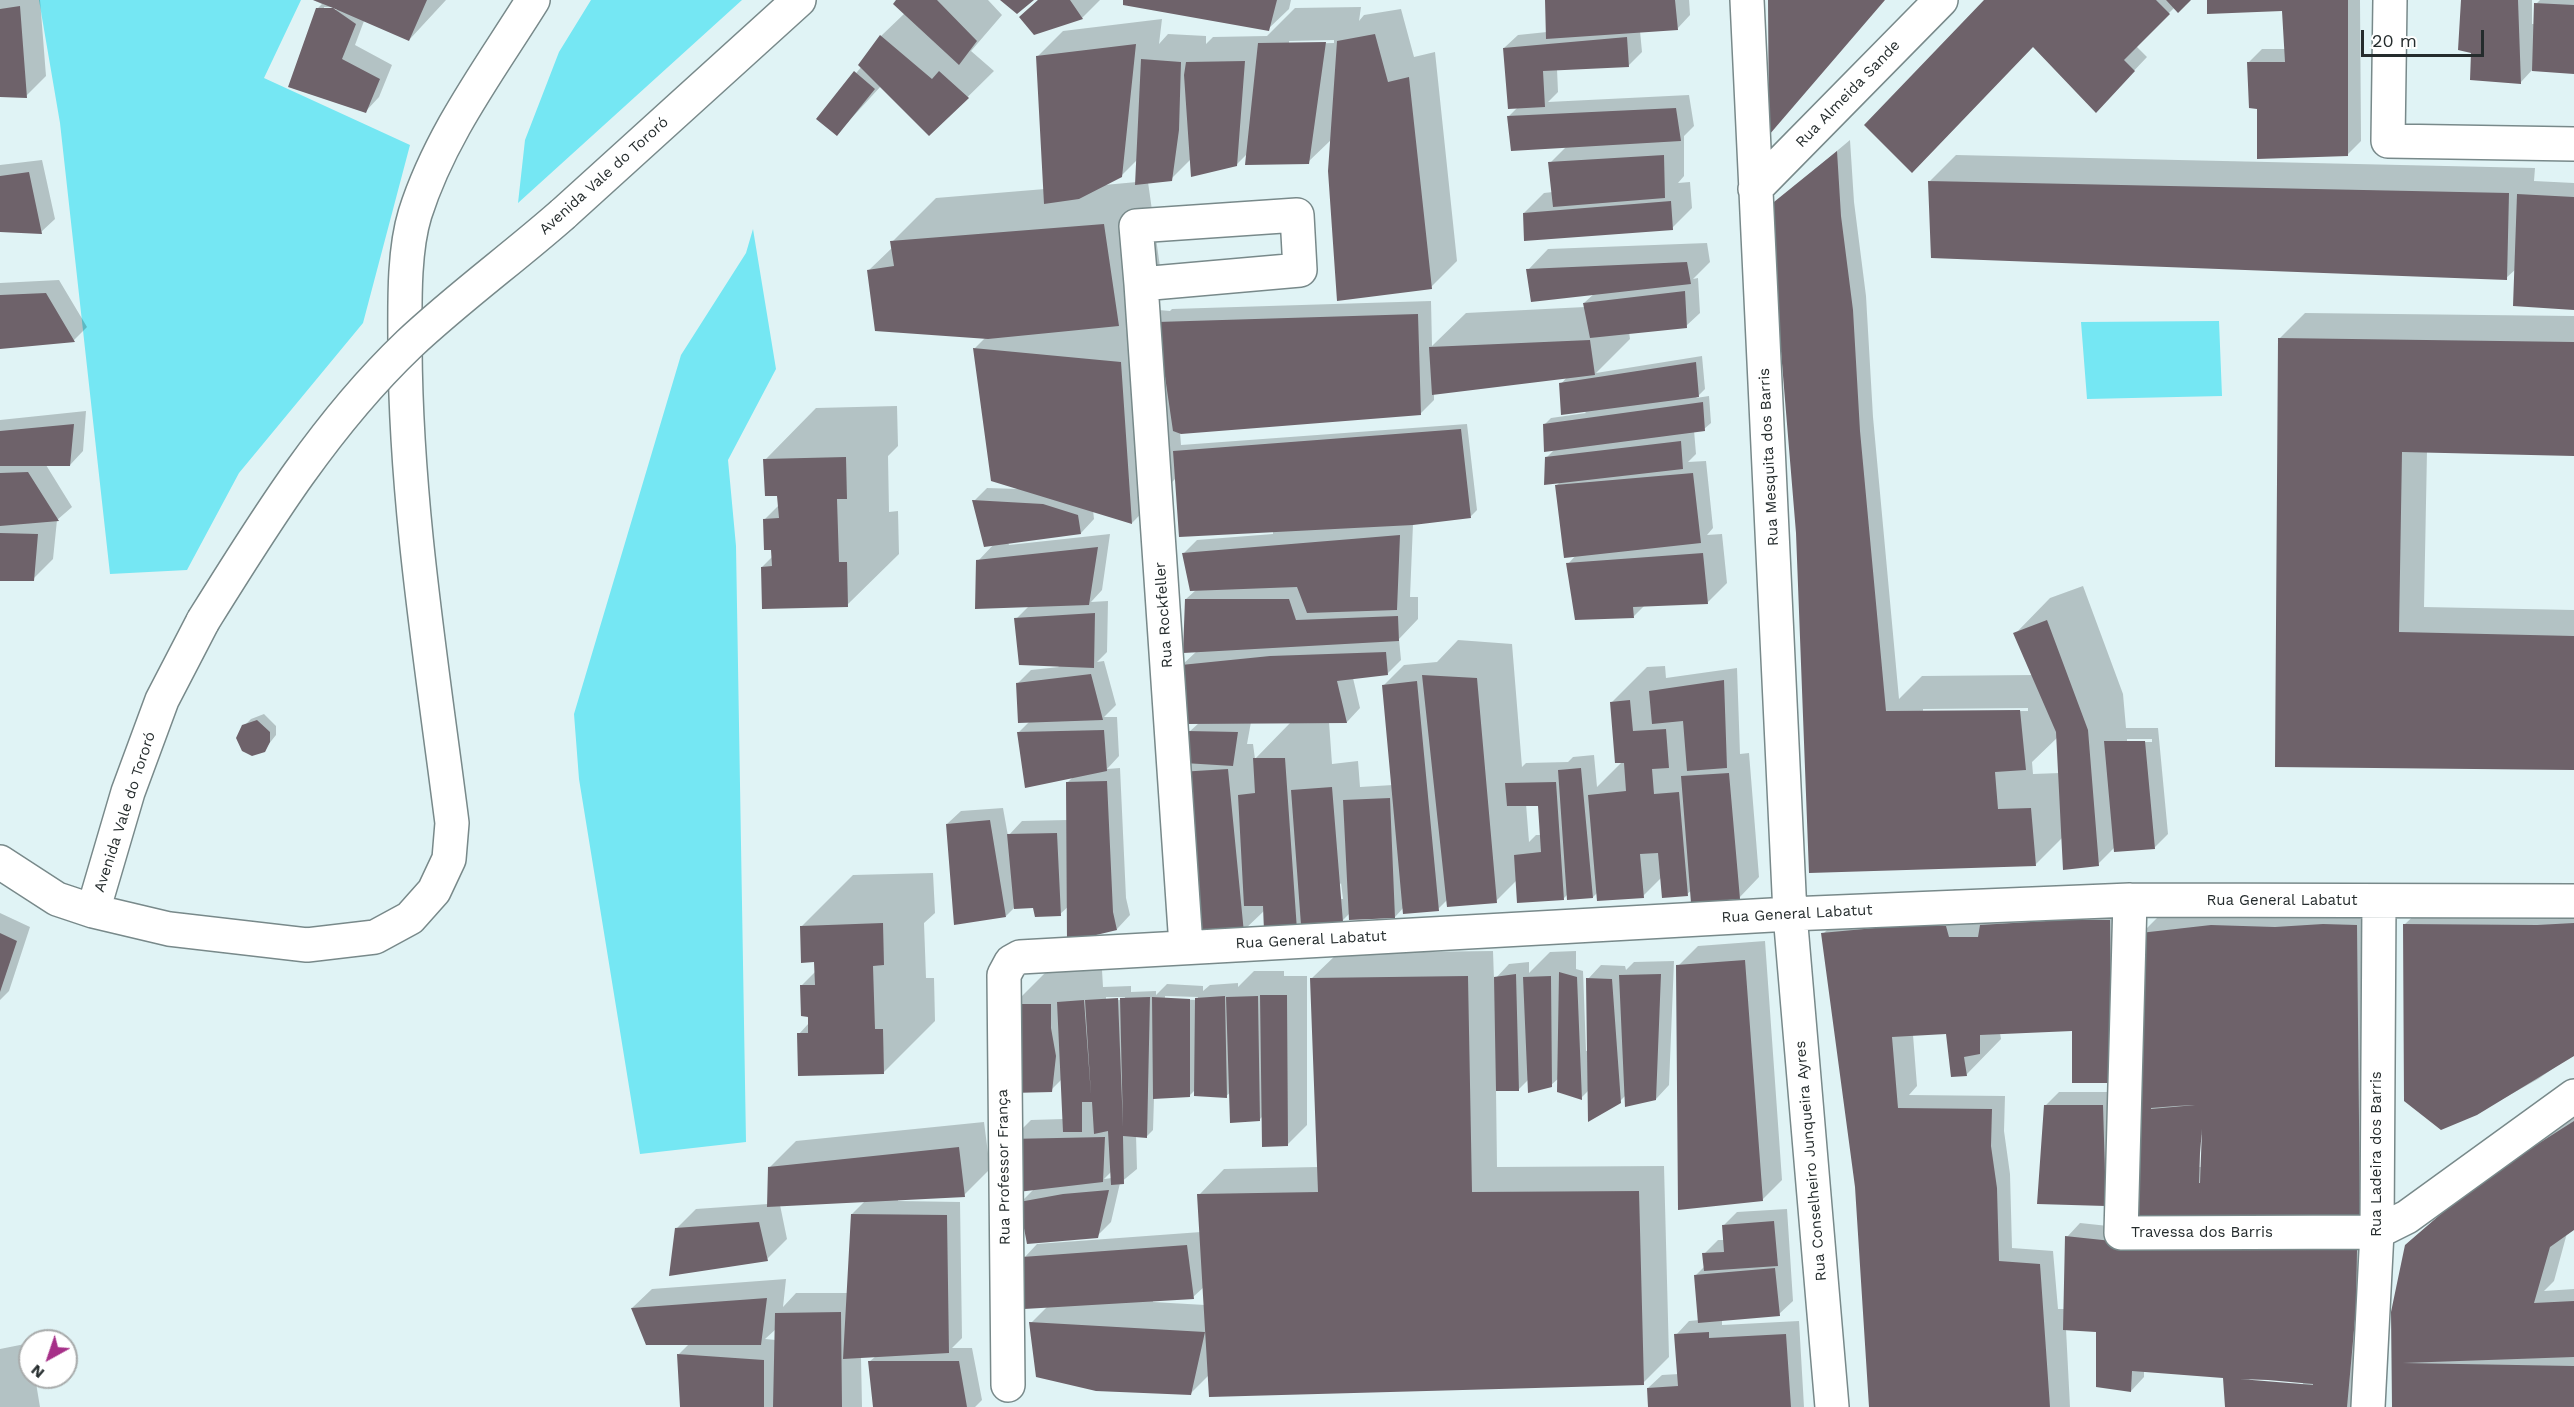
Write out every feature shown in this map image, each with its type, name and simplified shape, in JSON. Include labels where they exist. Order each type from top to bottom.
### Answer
[{"type":"street","name":"Avenida Vale do Tororó","points":[[533,0],[464,108],[435,159],[414,216],[405,285],[408,455],[418,560],[452,823],[449,859],[434,891],[410,918],[375,937],[307,945],[168,929],[93,911],[128,792],[158,711],[203,621],[292,480],[362,394],[410,344],[563,214],[799,0]]},
{"type":"street","name":"Rua Mesquita dos Barris","points":[[1747,0],[1790,914]]},
{"type":"street","name":"Rua Almeida Sande","points":[[1755,189],[1941,0]]},
{"type":"street","points":[[2390,0],[2388,141],[2574,144]]},
{"type":"street","name":"Rua Rockfeller","points":[[1141,284],[1300,270],[1297,215],[1136,226],[1186,946]]},
{"type":"street","points":[[0,862],[57,899],[93,911]]},
{"type":"street","name":"Rua General Labatut","points":[[1020,957],[1790,914],[2130,900],[2574,902]]},
{"type":"street","name":"Travessa dos Barris","points":[[2130,900],[2121,1233],[2377,1232],[2407,1217],[2574,1096]]},
{"type":"street","name":"Rua Ladeira dos Barris","points":[[2368,1407],[2377,1232],[2379,901]]},
{"type":"street","name":"Rua Conselheiro Junqueira Ayres","points":[[1790,914],[1833,1407]]},
{"type":"street","name":"Rua Professor França","points":[[1008,1385],[1004,975],[1011,962],[1020,957]]},
{"type":"shaded area","points":[[39,0],[301,0],[264,78],[410,145],[363,323],[239,473],[187,570],[110,574],[60,123]]},
{"type":"shaded area","points":[[591,0],[742,0],[518,203],[525,140],[559,52]]},
{"type":"shaded area","points":[[753,229],[776,369],[728,460],[736,546],[746,1142],[640,1154],[579,779],[574,714],[681,355],[746,253]]},
{"type":"shaded area","points":[[2219,321],[2222,396],[2087,399],[2081,322]]},
{"type":"building","points":[[313,0],[427,0],[409,41]]},
{"type":"building","points":[[896,0],[937,0],[977,41],[959,65],[893,4]]},
{"type":"building","points":[[1000,0],[1034,0],[1017,14]]},
{"type":"building","points":[[1038,0],[1070,0],[1083,19],[1034,35],[1019,17]]},
{"type":"building","points":[[1123,0],[1277,0],[1269,31],[1123,5]]},
{"type":"building","points":[[1545,0],[1675,0],[1678,30],[1546,39]]},
{"type":"building","points":[[1768,0],[1885,0],[1769,135]]},
{"type":"building","points":[[1984,0],[2156,0],[2170,14],[2124,60],[2135,71],[2096,113],[2033,47],[1912,173],[1864,125]]},
{"type":"building","points":[[2166,0],[2191,0],[2178,13]]},
{"type":"building","points":[[2207,0],[2348,0],[2348,156],[2257,159],[2257,109],[2249,108],[2247,62],[2285,62],[2282,11],[2207,14]]},
{"type":"building","points":[[2461,0],[2518,0],[2521,84],[2470,80],[2471,53],[2458,50]]},
{"type":"building","points":[[2534,3],[2574,5],[2574,74],[2532,71]]},
{"type":"building","points":[[20,6],[27,98],[0,97],[0,9]]},
{"type":"building","points":[[316,8],[333,8],[356,24],[342,59],[380,79],[366,113],[288,87]]},
{"type":"building","points":[[1375,34],[1388,82],[1409,77],[1432,289],[1337,301],[1328,171],[1337,41]]},
{"type":"building","points":[[880,35],[932,79],[939,71],[969,98],[929,136],[858,65]]},
{"type":"building","points":[[1627,37],[1629,67],[1543,71],[1545,107],[1508,109],[1503,48]]},
{"type":"building","points":[[1326,42],[1309,164],[1245,165],[1258,43]]},
{"type":"building","points":[[1136,44],[1122,177],[1079,199],[1044,204],[1036,56]]},
{"type":"building","points":[[1141,59],[1181,62],[1179,130],[1172,181],[1135,185]]},
{"type":"building","points":[[1245,61],[1237,166],[1191,177],[1184,75],[1186,62]]},
{"type":"building","points":[[854,71],[875,89],[837,136],[816,119]]},
{"type":"building","points":[[1676,108],[1681,141],[1511,151],[1507,116]]},
{"type":"building","points":[[1837,151],[1841,216],[1853,310],[1860,431],[1886,711],[2020,710],[2026,770],[1995,772],[1998,809],[2031,808],[2036,866],[1809,873],[1796,533],[1769,206]]},
{"type":"building","points":[[1664,155],[1665,198],[1553,207],[1548,162]]},
{"type":"building","points":[[29,172],[42,234],[0,232],[0,176]]},
{"type":"building","points":[[1928,181],[2509,193],[2507,280],[1931,258]]},
{"type":"building","points":[[2517,194],[2574,197],[2574,310],[2513,306]]},
{"type":"building","points":[[1671,201],[1673,230],[1524,241],[1523,213]]},
{"type":"building","points":[[1104,224],[1119,326],[988,339],[875,331],[867,270],[894,266],[890,241]]},
{"type":"building","points":[[1687,262],[1691,284],[1531,302],[1526,269]]},
{"type":"building","points":[[1685,291],[1687,328],[1590,338],[1583,303]]},
{"type":"building","points":[[46,293],[75,342],[0,349],[0,295]]},
{"type":"building","points":[[1418,314],[1421,415],[1181,434],[1173,431],[1157,322]]},
{"type":"building","points":[[2278,338],[2574,342],[2574,456],[2402,452],[2399,632],[2574,636],[2574,770],[2275,767]]},
{"type":"building","points":[[1590,340],[1595,375],[1432,395],[1429,347]]},
{"type":"building","points":[[973,348],[1121,362],[1132,524],[991,481]]},
{"type":"building","points":[[1696,362],[1699,397],[1561,415],[1559,383]]},
{"type":"building","points":[[1703,402],[1705,431],[1544,452],[1543,424]]},
{"type":"building","points":[[74,424],[70,466],[0,466],[0,431]]},
{"type":"building","points":[[1461,429],[1471,518],[1413,525],[1179,537],[1173,451]]},
{"type":"building","points":[[1681,441],[1683,469],[1544,485],[1545,457]]},
{"type":"building","points":[[846,457],[847,499],[837,499],[839,562],[847,562],[848,607],[762,609],[761,567],[772,566],[771,550],[764,550],[763,519],[779,518],[777,496],[765,496],[763,459]]},
{"type":"building","points":[[28,472],[59,521],[0,526],[0,473]]},
{"type":"building","points":[[1693,473],[1701,543],[1564,558],[1555,485]]},
{"type":"building","points":[[972,500],[1043,504],[1078,515],[1081,534],[984,547]]},
{"type":"building","points":[[0,533],[38,534],[34,581],[0,581]]},
{"type":"building","points":[[1400,535],[1397,610],[1307,613],[1297,587],[1190,591],[1182,553]]},
{"type":"building","points":[[1098,547],[1089,605],[975,609],[976,560]]},
{"type":"building","points":[[1703,553],[1708,604],[1633,607],[1634,618],[1575,620],[1566,563]]},
{"type":"building","points":[[1185,599],[1289,599],[1296,620],[1398,616],[1399,641],[1183,653]]},
{"type":"building","points":[[1095,613],[1094,668],[1019,665],[1014,618]]},
{"type":"building","points":[[2047,620],[2088,730],[2099,866],[2063,870],[2056,732],[2013,633]]},
{"type":"building","points":[[1386,652],[1388,675],[1337,681],[1347,723],[1186,724],[1181,665],[1270,656]]},
{"type":"building","points":[[1091,674],[1103,720],[1018,723],[1016,683]]},
{"type":"building","points":[[1422,675],[1477,678],[1497,903],[1447,907]]},
{"type":"building","points":[[1724,680],[1727,768],[1687,771],[1683,721],[1652,724],[1649,691]]},
{"type":"building","points":[[1417,681],[1439,911],[1403,914],[1382,685]]},
{"type":"building","points":[[1630,700],[1633,731],[1666,729],[1669,768],[1652,769],[1654,794],[1679,792],[1688,896],[1662,898],[1658,853],[1640,854],[1644,898],[1597,901],[1588,795],[1626,791],[1624,763],[1615,763],[1610,702]]},
{"type":"building","points":[[257,720],[270,732],[270,742],[265,752],[252,756],[242,751],[236,738],[242,725]]},
{"type":"building","points":[[1104,730],[1107,771],[1025,788],[1017,732]]},
{"type":"building","points":[[1188,731],[1238,732],[1233,766],[1184,763]]},
{"type":"building","points":[[2104,741],[2145,741],[2155,849],[2114,852]]},
{"type":"building","points":[[1253,758],[1285,758],[1297,930],[1264,931],[1263,906],[1244,906],[1238,795],[1255,793]]},
{"type":"building","points":[[1581,768],[1593,898],[1567,900],[1558,770]]},
{"type":"building","points":[[1228,769],[1244,933],[1190,934],[1179,772]]},
{"type":"building","points":[[1729,773],[1740,899],[1691,903],[1681,776]]},
{"type":"building","points":[[1107,781],[1113,912],[1117,930],[1067,942],[1066,782]]},
{"type":"building","points":[[1556,782],[1564,900],[1517,903],[1514,855],[1541,852],[1538,806],[1507,806],[1505,783]]},
{"type":"building","points":[[1332,787],[1343,922],[1301,925],[1291,790]]},
{"type":"building","points":[[1390,798],[1395,918],[1349,920],[1343,800]]},
{"type":"building","points":[[990,820],[1006,917],[954,925],[946,824]]},
{"type":"building","points":[[1057,833],[1061,916],[1035,917],[1033,908],[1014,909],[1007,834]]},
{"type":"building","points":[[2063,920],[2110,920],[2112,1083],[2072,1083],[2072,1031],[1980,1035],[1980,1054],[1964,1057],[1967,1076],[1951,1077],[1946,1034],[1892,1037],[1898,1108],[1992,1109],[1991,1146],[1997,1188],[1999,1261],[2040,1264],[2050,1407],[1869,1407],[1855,1187],[1821,933],[1918,924],[1946,926],[1949,937],[1978,937],[1980,925]]},
{"type":"building","points":[[883,923],[884,965],[873,966],[875,1029],[883,1029],[884,1074],[798,1076],[797,1033],[808,1033],[808,1017],[801,1016],[800,985],[815,985],[814,962],[801,963],[800,926]]},
{"type":"building","points":[[2574,923],[2574,1056],[2477,1115],[2441,1130],[2404,1101],[2403,924]]},
{"type":"building","points":[[2323,924],[2357,925],[2360,1218],[2137,1219],[2140,933],[2211,925],[2275,927]],"holes":[[[2202,1129],[2200,1183],[2199,1183],[2200,1153]]]},
{"type":"building","points":[[0,933],[17,941],[0,992]]},
{"type":"building","points":[[1745,960],[1763,1201],[1678,1210],[1676,965]]},
{"type":"building","points":[[1559,972],[1577,977],[1582,1100],[1557,1092]]},
{"type":"building","points":[[1516,974],[1519,1091],[1496,1091],[1494,977]]},
{"type":"building","points":[[1661,974],[1656,1100],[1625,1107],[1619,975]]},
{"type":"building","points":[[1468,976],[1472,1192],[1639,1191],[1644,1385],[1209,1397],[1197,1194],[1318,1192],[1310,978]]},
{"type":"building","points":[[1551,976],[1552,1087],[1528,1093],[1523,977]]},
{"type":"building","points":[[1586,978],[1612,979],[1621,1103],[1588,1122]]},
{"type":"building","points":[[1260,995],[1287,995],[1288,1146],[1262,1147]]},
{"type":"building","points":[[1225,996],[1227,1098],[1194,1096],[1195,998]]},
{"type":"building","points":[[1258,996],[1260,1121],[1230,1123],[1226,997]]},
{"type":"building","points":[[1150,997],[1147,1138],[1123,1136],[1124,1184],[1111,1185],[1108,1131],[1094,1134],[1092,1102],[1082,1102],[1082,1132],[1063,1132],[1057,1002],[1084,1000],[1091,1095],[1085,1000],[1118,998],[1123,1127],[1120,998]]},
{"type":"building","points":[[1152,997],[1190,999],[1190,1097],[1153,1099]]},
{"type":"building","points":[[1012,1004],[1051,1004],[1051,1028],[1056,1056],[1052,1092],[1011,1093],[1011,1067],[1022,1066],[1021,1023]]},
{"type":"building","points":[[2044,1105],[2103,1105],[2106,1206],[2037,1204]]},
{"type":"building","points":[[2574,1121],[2574,1230],[2550,1247],[2534,1303],[2574,1301],[2574,1357],[2403,1363],[2574,1366],[2574,1407],[2392,1407],[2391,1312],[2405,1245],[2478,1182]]},
{"type":"building","points":[[1105,1137],[1103,1182],[1009,1193],[1009,1139]]},
{"type":"building","points":[[959,1147],[965,1197],[767,1207],[768,1167]]},
{"type":"building","points":[[1109,1190],[1098,1238],[1027,1244],[1019,1202],[1063,1194]]},
{"type":"building","points":[[851,1214],[947,1215],[949,1353],[843,1359]]},
{"type":"building","points":[[1774,1221],[1778,1266],[1704,1271],[1702,1253],[1724,1252],[1722,1225]]},
{"type":"building","points":[[759,1222],[768,1261],[669,1276],[675,1228]]},
{"type":"building","points":[[2065,1236],[2178,1248],[2357,1250],[2356,1308],[2347,1407],[2225,1407],[2223,1378],[2132,1371],[2131,1392],[2096,1387],[2096,1332],[2063,1330]],"holes":[[[2240,1379],[2313,1384],[2313,1385]]]},
{"type":"building","points":[[1187,1245],[1194,1299],[1024,1309],[1022,1257]]},
{"type":"building","points":[[1775,1268],[1780,1316],[1698,1323],[1694,1275]]},
{"type":"building","points":[[767,1298],[761,1345],[646,1345],[631,1308]]},
{"type":"building","points":[[841,1312],[842,1407],[773,1407],[775,1313]]},
{"type":"building","points":[[1029,1322],[1205,1332],[1191,1395],[1096,1391],[1036,1377]]},
{"type":"building","points":[[1709,1332],[1709,1338],[1786,1334],[1791,1407],[1648,1407],[1647,1388],[1678,1386],[1674,1334]]},
{"type":"building","points":[[677,1354],[764,1360],[764,1407],[680,1407]]},
{"type":"building","points":[[868,1361],[959,1361],[967,1407],[873,1407]]}]
